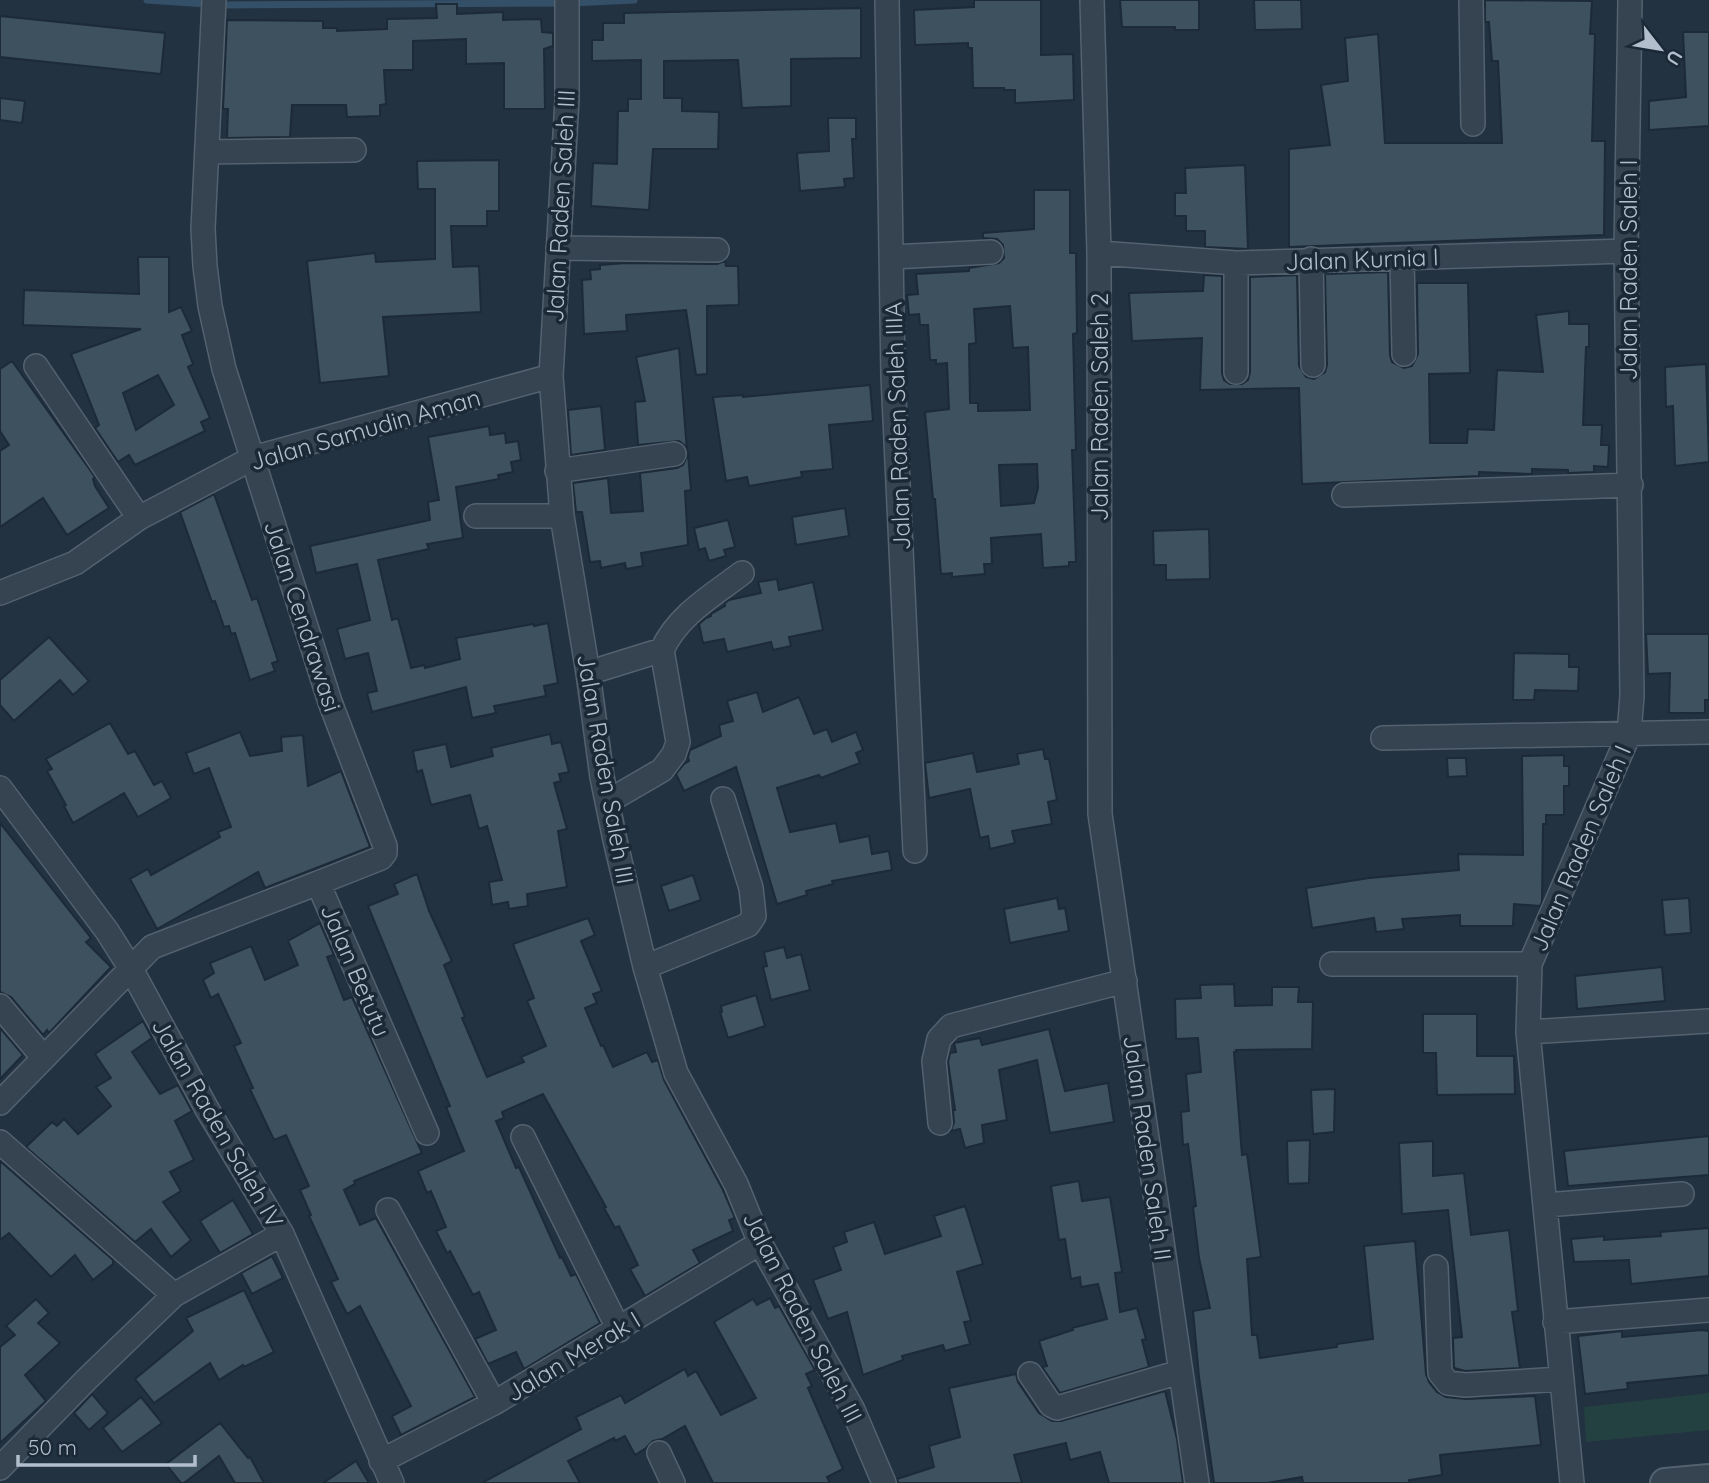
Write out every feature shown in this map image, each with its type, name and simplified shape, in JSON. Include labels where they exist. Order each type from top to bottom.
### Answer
[{"type":"street","name":"Jalan Cendrawasi","points":[[214,0],[203,229],[210,306],[225,369],[330,702],[385,846],[385,853],[381,858],[318,883]]},
{"type":"street","name":"Jalan Raden Saleh III","points":[[567,0],[567,100],[551,376],[562,516],[607,802],[645,967],[676,1073],[736,1184],[760,1243],[853,1410],[884,1483]]},
{"type":"street","name":"Jalan Raden Saleh IIIA","points":[[887,0],[894,390],[915,851]]},
{"type":"street","name":"Jalan Raden Saleh 2","points":[[1092,0],[1099,253],[1100,814]]},
{"type":"street","points":[[1471,0],[1473,124]]},
{"type":"street","name":"Jalan Raden Saleh I","points":[[1572,1483],[1528,1032],[1530,964],[1629,734],[1632,696],[1631,485],[1626,251],[1630,0]]},
{"type":"street","points":[[207,152],[354,150]]},
{"type":"street","points":[[558,248],[717,250]]},
{"type":"street","name":"Jalan Kurnia I","points":[[1099,253],[1236,263],[1626,251]]},
{"type":"street","points":[[892,257],[991,252]]},
{"type":"street","points":[[1402,258],[1404,354]]},
{"type":"street","points":[[1311,259],[1314,365]]},
{"type":"street","points":[[1236,263],[1236,372]]},
{"type":"street","points":[[36,366],[139,518]]},
{"type":"street","name":"Jalan Samudin Aman","points":[[0,593],[75,563],[139,518],[253,458],[551,376]]},
{"type":"street","points":[[557,471],[674,454]]},
{"type":"street","points":[[1344,495],[1631,485]]},
{"type":"street","points":[[476,516],[562,516]]},
{"type":"street","points":[[607,802],[662,770],[674,754],[678,742],[662,650],[668,637],[683,618],[742,573]]},
{"type":"street","points":[[588,673],[662,650]]},
{"type":"street","points":[[1383,738],[1709,732]]},
{"type":"street","name":"Jalan Raden Saleh IV","points":[[0,788],[107,931],[131,969],[207,1110],[282,1234],[392,1483]]},
{"type":"street","points":[[645,967],[748,925],[754,916],[751,888],[723,799]]},
{"type":"street","name":"Jalan Raden Saleh II","points":[[1100,814],[1197,1483]]},
{"type":"street","name":"Jalan Betutu","points":[[0,1103],[152,947],[318,883],[427,1133]]},
{"type":"street","points":[[1332,964],[1530,964]]},
{"type":"street","points":[[940,1123],[934,1061],[939,1039],[951,1026],[1125,981]]},
{"type":"street","points":[[0,1006],[43,1057]]},
{"type":"street","points":[[1528,1032],[1709,1021]]},
{"type":"street","points":[[523,1137],[618,1330]]},
{"type":"street","points":[[0,1142],[174,1295]]},
{"type":"street","points":[[1546,1205],[1682,1194]]},
{"type":"street","points":[[388,1210],[494,1403]]},
{"type":"street","points":[[0,1468],[174,1295],[282,1234]]},
{"type":"street","name":"Jalan Merak I","points":[[381,1461],[494,1403],[760,1243]]},
{"type":"street","points":[[1436,1267],[1440,1373],[1448,1383],[1465,1385],[1562,1379]]},
{"type":"street","points":[[1556,1322],[1709,1310]]},
{"type":"street","points":[[1030,1374],[1057,1408],[1180,1372]]},
{"type":"street","points":[[659,1453],[673,1483]]},
{"type":"street","points":[[1665,1483],[1709,1479]]},
{"type":"green space","points":[[1709,1393],[1709,1430],[1586,1442],[1584,1407]]},
{"type":"building","points":[[974,0],[1041,0],[1041,55],[1073,54],[1074,100],[1015,103],[1015,90],[973,88],[972,48],[968,48],[968,43],[915,45],[914,10],[974,7]]},
{"type":"building","points":[[1120,0],[1199,0],[1199,30],[1122,27]]},
{"type":"building","points":[[1254,0],[1301,0],[1302,29],[1255,30]]},
{"type":"building","points":[[1485,0],[1592,1],[1590,34],[1595,34],[1592,141],[1605,141],[1604,235],[1289,247],[1289,149],[1330,145],[1321,85],[1348,81],[1345,38],[1378,34],[1385,143],[1502,143],[1498,61],[1492,61],[1489,22],[1485,22]]},
{"type":"building","points":[[436,4],[457,4],[457,14],[503,12],[503,20],[541,19],[542,32],[553,33],[553,46],[544,49],[545,109],[504,109],[504,63],[466,64],[466,39],[413,41],[413,70],[384,70],[386,104],[380,105],[380,116],[347,117],[346,105],[292,105],[290,137],[227,138],[228,109],[223,109],[227,20],[323,21],[323,28],[337,28],[337,31],[387,29],[387,19],[437,18]]},
{"type":"building","points":[[861,8],[861,58],[791,59],[791,106],[742,108],[738,60],[664,61],[664,98],[682,98],[682,111],[719,112],[718,149],[653,149],[649,210],[591,206],[593,163],[617,164],[618,111],[628,111],[628,99],[641,99],[641,60],[592,61],[592,40],[603,40],[603,23],[624,23],[624,13]]},
{"type":"building","points":[[0,16],[165,33],[161,74],[0,57]]},
{"type":"building","points":[[1683,32],[1709,32],[1709,126],[1649,130],[1649,101],[1686,97]]},
{"type":"building","points":[[0,98],[25,101],[22,123],[0,120]]},
{"type":"building","points":[[828,118],[856,118],[856,139],[852,139],[854,178],[844,179],[845,187],[800,191],[797,153],[829,151]]},
{"type":"building","points":[[499,160],[499,211],[487,211],[487,226],[451,226],[453,267],[479,266],[481,312],[383,317],[389,376],[320,383],[307,261],[375,253],[376,262],[435,259],[435,189],[418,189],[417,161]]},
{"type":"building","points":[[1245,165],[1248,249],[1205,247],[1205,231],[1186,231],[1186,216],[1175,216],[1175,193],[1186,193],[1185,168]]},
{"type":"building","points":[[1034,190],[1070,190],[1070,253],[1076,253],[1077,333],[1073,334],[1076,450],[1072,450],[1076,562],[1069,562],[1069,566],[1043,568],[1041,534],[991,538],[992,564],[984,564],[985,574],[952,577],[952,573],[941,574],[925,412],[949,409],[947,363],[936,364],[936,360],[930,360],[928,325],[920,325],[919,314],[909,315],[907,295],[918,294],[916,274],[969,271],[969,268],[999,263],[1004,258],[1003,245],[997,239],[983,238],[983,233],[1034,229]],"holes":[[[1010,306],[1013,348],[1028,347],[1030,410],[978,411],[978,403],[970,403],[969,344],[976,343],[974,309]],[[1037,464],[1038,488],[1034,503],[1001,506],[999,465]]]},
{"type":"building","points":[[138,257],[169,257],[169,312],[181,307],[192,331],[182,335],[193,364],[188,367],[210,418],[201,422],[205,431],[135,465],[129,455],[118,462],[95,428],[99,425],[71,354],[141,329],[23,325],[24,290],[139,294]],"holes":[[[158,375],[174,405],[136,430],[123,393]]]},
{"type":"building","points":[[725,261],[726,266],[738,266],[739,305],[707,306],[707,374],[696,375],[686,310],[626,315],[627,331],[584,334],[582,280],[591,279],[590,270],[600,269],[600,265],[626,263],[717,264]]},
{"type":"building","points":[[1388,272],[1390,355],[1392,362],[1404,368],[1412,366],[1418,354],[1417,283],[1468,283],[1470,373],[1429,374],[1430,443],[1467,443],[1468,429],[1494,430],[1497,370],[1543,372],[1536,315],[1569,311],[1569,324],[1589,324],[1583,425],[1602,425],[1601,445],[1609,445],[1608,467],[1594,466],[1594,472],[1568,473],[1568,470],[1532,469],[1532,474],[1479,472],[1479,476],[1302,484],[1299,388],[1200,390],[1202,338],[1132,341],[1129,293],[1203,291],[1204,275],[1222,276],[1222,373],[1224,380],[1230,384],[1242,384],[1248,380],[1250,372],[1250,277],[1297,275],[1299,366],[1306,377],[1314,379],[1325,372],[1327,365],[1325,274]]},
{"type":"building","points":[[679,348],[687,451],[679,441],[638,445],[635,402],[645,401],[636,357]]},
{"type":"building","points":[[12,361],[95,477],[95,486],[109,508],[67,535],[43,498],[0,527],[0,451],[9,445],[0,431],[0,369]]},
{"type":"building","points":[[1706,364],[1709,462],[1675,466],[1673,406],[1666,407],[1665,367]]},
{"type":"building","points":[[870,385],[873,421],[829,425],[833,469],[801,472],[802,477],[749,486],[747,477],[726,481],[713,397],[743,397]]},
{"type":"building","points":[[601,406],[605,450],[571,455],[568,410]]},
{"type":"building","points":[[489,426],[490,435],[505,433],[506,443],[518,441],[521,460],[511,462],[513,472],[498,475],[499,479],[456,487],[463,538],[427,544],[429,549],[378,560],[392,620],[398,618],[411,668],[424,665],[425,668],[460,659],[456,638],[548,623],[558,683],[544,686],[546,696],[494,706],[496,713],[472,718],[466,687],[372,712],[367,693],[377,691],[368,653],[345,659],[337,629],[370,620],[357,564],[316,573],[310,546],[430,520],[428,502],[439,500],[428,437]]},
{"type":"building","points":[[688,454],[691,490],[685,491],[688,545],[641,553],[643,566],[626,569],[625,563],[601,568],[600,561],[590,562],[582,512],[576,512],[573,483],[608,478],[611,513],[643,511],[640,473],[677,468],[683,465]]},
{"type":"building","points":[[214,494],[252,600],[257,598],[278,661],[272,663],[275,671],[250,680],[235,633],[231,634],[229,626],[224,627],[215,601],[212,602],[180,512]]},
{"type":"building","points":[[845,508],[849,536],[796,545],[792,517]]},
{"type":"building","points":[[728,520],[735,547],[724,550],[726,556],[709,561],[705,548],[699,550],[694,528]]},
{"type":"building","points":[[1209,529],[1210,579],[1166,580],[1166,565],[1154,565],[1153,531]]},
{"type":"building","points":[[777,579],[779,590],[813,582],[823,630],[789,637],[791,646],[773,650],[771,642],[727,652],[724,639],[703,643],[699,624],[725,606],[729,600],[761,593],[758,582]]},
{"type":"building","points":[[1646,634],[1709,634],[1709,700],[1705,700],[1705,713],[1669,713],[1670,673],[1648,674]]},
{"type":"building","points":[[49,637],[89,681],[73,695],[60,680],[14,721],[0,705],[0,680]]},
{"type":"building","points":[[1514,653],[1569,654],[1569,667],[1579,667],[1578,691],[1535,690],[1534,700],[1513,700]]},
{"type":"building","points":[[757,692],[763,712],[799,697],[814,734],[827,729],[832,742],[856,732],[863,750],[856,753],[860,763],[821,778],[819,775],[777,788],[790,832],[836,823],[840,842],[869,836],[872,854],[889,851],[892,870],[832,881],[833,884],[806,891],[807,895],[777,904],[736,767],[684,791],[676,774],[689,761],[690,750],[721,736],[719,725],[733,721],[727,701]]},
{"type":"building","points":[[110,723],[128,754],[135,751],[154,785],[162,781],[171,798],[138,817],[124,793],[73,823],[47,771],[52,769],[46,759]]},
{"type":"building","points":[[240,732],[250,756],[282,751],[281,737],[303,735],[308,786],[341,771],[370,847],[265,888],[258,872],[157,929],[130,879],[148,869],[151,875],[220,837],[218,832],[231,827],[209,768],[194,774],[186,753]]},
{"type":"building","points":[[550,734],[552,744],[561,742],[569,772],[559,774],[561,781],[554,783],[567,829],[558,831],[567,887],[527,894],[528,906],[509,909],[508,902],[492,905],[489,882],[502,880],[487,826],[479,829],[470,795],[431,805],[422,770],[417,772],[413,751],[446,744],[451,767],[493,756],[491,748]]},
{"type":"building","points":[[1043,749],[1045,759],[1049,759],[1057,800],[1048,802],[1052,824],[1012,831],[1015,843],[990,849],[988,836],[980,838],[970,789],[929,798],[925,763],[973,753],[977,772],[1019,764],[1017,754]]},
{"type":"building","points":[[1564,755],[1564,766],[1569,766],[1569,786],[1564,786],[1564,815],[1546,815],[1546,824],[1543,824],[1542,902],[1540,906],[1514,904],[1513,926],[1460,926],[1460,915],[1402,919],[1404,929],[1376,932],[1374,918],[1312,928],[1306,888],[1369,878],[1459,870],[1458,854],[1523,855],[1522,756]]},
{"type":"building","points":[[1447,758],[1466,758],[1467,776],[1448,777]]},
{"type":"building","points":[[0,823],[91,938],[86,942],[111,967],[49,1033],[47,1030],[43,1035],[11,997],[0,992]]},
{"type":"building","points":[[417,874],[429,911],[452,961],[444,965],[465,1017],[462,1018],[487,1077],[524,1062],[521,1057],[546,1046],[527,1001],[534,998],[513,944],[588,918],[595,935],[581,941],[602,991],[593,994],[597,1003],[585,1008],[601,1046],[603,1045],[613,1067],[647,1052],[652,1062],[658,1060],[664,1080],[723,1190],[735,1218],[729,1220],[733,1231],[693,1250],[700,1263],[645,1296],[630,1269],[638,1265],[619,1226],[615,1228],[543,1094],[502,1112],[504,1118],[496,1121],[516,1168],[519,1167],[560,1258],[562,1257],[571,1276],[576,1274],[600,1323],[524,1369],[516,1352],[488,1364],[475,1339],[496,1330],[479,1292],[473,1295],[450,1251],[447,1253],[436,1231],[446,1227],[431,1191],[427,1193],[418,1171],[464,1151],[446,1107],[450,1106],[368,906],[398,894],[394,884]]},
{"type":"building","points":[[693,875],[701,900],[669,911],[661,886]]},
{"type":"building","points":[[1057,898],[1059,909],[1065,908],[1069,931],[1010,943],[1004,909]]},
{"type":"building","points":[[1689,898],[1691,933],[1665,935],[1662,900]]},
{"type":"building","points":[[320,923],[334,955],[327,957],[344,1000],[352,997],[422,1153],[354,1181],[355,1184],[344,1190],[360,1225],[376,1218],[475,1397],[401,1435],[392,1416],[411,1406],[360,1306],[347,1314],[331,1282],[338,1279],[300,1190],[309,1186],[286,1135],[274,1140],[250,1089],[253,1088],[234,1046],[241,1043],[218,994],[211,998],[203,980],[214,973],[210,963],[251,946],[265,980],[298,965],[288,941]]},
{"type":"building","points":[[784,947],[787,958],[801,954],[810,990],[771,1000],[763,967],[767,966],[764,952]]},
{"type":"building","points":[[1662,967],[1665,1001],[1577,1009],[1575,976]]},
{"type":"building","points":[[1234,984],[1235,1006],[1272,1005],[1272,987],[1299,987],[1298,1002],[1313,1002],[1312,1049],[1234,1052],[1242,1155],[1247,1154],[1261,1257],[1247,1259],[1252,1335],[1257,1335],[1260,1358],[1373,1339],[1364,1246],[1415,1241],[1426,1374],[1429,1382],[1437,1392],[1446,1397],[1466,1399],[1535,1396],[1541,1445],[1440,1455],[1442,1475],[1409,1480],[1410,1483],[1303,1483],[1302,1477],[1267,1483],[1214,1483],[1193,1311],[1210,1308],[1199,1258],[1193,1207],[1196,1206],[1188,1144],[1183,1145],[1181,1112],[1189,1111],[1186,1074],[1201,1072],[1198,1038],[1176,1039],[1175,999],[1201,998],[1200,985]]},
{"type":"building","points":[[756,995],[765,1026],[728,1038],[720,1012],[721,1006]]},
{"type":"building","points":[[1423,1014],[1477,1014],[1477,1056],[1514,1056],[1515,1094],[1437,1095],[1436,1053],[1423,1053]]},
{"type":"building","points":[[143,1021],[152,1038],[132,1052],[160,1094],[178,1085],[192,1111],[175,1121],[194,1160],[170,1172],[181,1191],[163,1202],[191,1240],[171,1257],[151,1229],[135,1242],[26,1147],[52,1122],[57,1126],[64,1119],[78,1134],[111,1106],[96,1087],[111,1078],[95,1054]]},
{"type":"building","points":[[0,1028],[23,1055],[0,1079]]},
{"type":"building","points":[[1049,1029],[1065,1091],[1108,1083],[1114,1122],[1050,1133],[1037,1060],[999,1070],[1007,1120],[982,1125],[984,1143],[965,1148],[960,1129],[951,1131],[955,1110],[948,1062],[950,1053],[956,1052],[954,1043],[980,1038],[982,1045]]},
{"type":"building","points":[[1335,1089],[1334,1132],[1313,1134],[1311,1090]]},
{"type":"building","points":[[1709,1136],[1709,1175],[1568,1186],[1564,1151]]},
{"type":"building","points":[[1310,1140],[1309,1183],[1288,1184],[1287,1141]]},
{"type":"building","points":[[1433,1141],[1433,1176],[1464,1173],[1471,1235],[1509,1230],[1518,1311],[1512,1312],[1520,1368],[1465,1371],[1454,1368],[1453,1338],[1462,1337],[1448,1210],[1402,1214],[1399,1143]]},
{"type":"building","points":[[0,1161],[113,1260],[113,1264],[93,1280],[75,1255],[51,1277],[9,1233],[0,1240]]},
{"type":"building","points":[[1079,1181],[1082,1201],[1110,1197],[1122,1272],[1115,1273],[1120,1312],[1137,1308],[1146,1339],[1142,1340],[1149,1367],[1060,1393],[1042,1367],[1047,1366],[1039,1341],[1073,1330],[1072,1328],[1107,1319],[1098,1284],[1081,1287],[1080,1277],[1071,1279],[1065,1239],[1059,1240],[1051,1186]]},
{"type":"building","points":[[233,1200],[253,1234],[220,1253],[200,1221]]},
{"type":"building","points":[[965,1206],[983,1264],[957,1272],[971,1321],[964,1322],[970,1344],[945,1351],[943,1345],[902,1356],[903,1360],[863,1375],[847,1312],[828,1319],[813,1280],[841,1270],[833,1247],[847,1242],[844,1232],[874,1222],[885,1254],[941,1236],[934,1216]]},
{"type":"building","points":[[1709,1228],[1709,1276],[1631,1284],[1629,1260],[1574,1262],[1571,1239],[1661,1236],[1660,1232]]},
{"type":"building","points":[[272,1256],[283,1278],[252,1294],[241,1273]]},
{"type":"building","points":[[244,1290],[274,1352],[244,1367],[243,1365],[219,1380],[210,1363],[154,1403],[135,1379],[193,1331],[186,1318]]},
{"type":"building","points":[[770,1298],[775,1308],[779,1306],[815,1370],[806,1374],[812,1386],[808,1388],[843,1469],[827,1477],[830,1483],[713,1483],[685,1426],[653,1441],[635,1455],[625,1436],[615,1441],[614,1438],[568,1461],[580,1483],[482,1483],[581,1429],[576,1417],[621,1395],[625,1403],[685,1369],[688,1376],[696,1371],[721,1415],[756,1398],[714,1322],[753,1299],[757,1305]]},
{"type":"building","points":[[36,1299],[49,1313],[38,1323],[60,1343],[25,1375],[46,1401],[0,1443],[0,1347],[15,1335],[6,1326]]},
{"type":"building","points":[[1622,1331],[1622,1337],[1709,1331],[1709,1375],[1627,1383],[1628,1389],[1585,1394],[1578,1336]]},
{"type":"building","points":[[1016,1374],[1018,1382],[1039,1413],[1052,1421],[1061,1421],[1165,1391],[1177,1439],[1183,1483],[1109,1483],[1100,1452],[1070,1460],[1066,1443],[1014,1455],[1022,1483],[898,1483],[897,1479],[934,1467],[929,1446],[960,1437],[949,1388]]},
{"type":"building","points":[[92,1394],[108,1413],[89,1430],[74,1413]]},
{"type":"building","points":[[141,1397],[162,1423],[122,1452],[103,1428]]},
{"type":"building","points":[[220,1423],[248,1458],[250,1457],[264,1483],[235,1483],[219,1456],[184,1483],[181,1483],[166,1464]]},
{"type":"building","points":[[356,1461],[369,1483],[323,1483]]},
{"type":"waterway","points":[[147,0],[221,5],[571,3],[634,0]]}]
